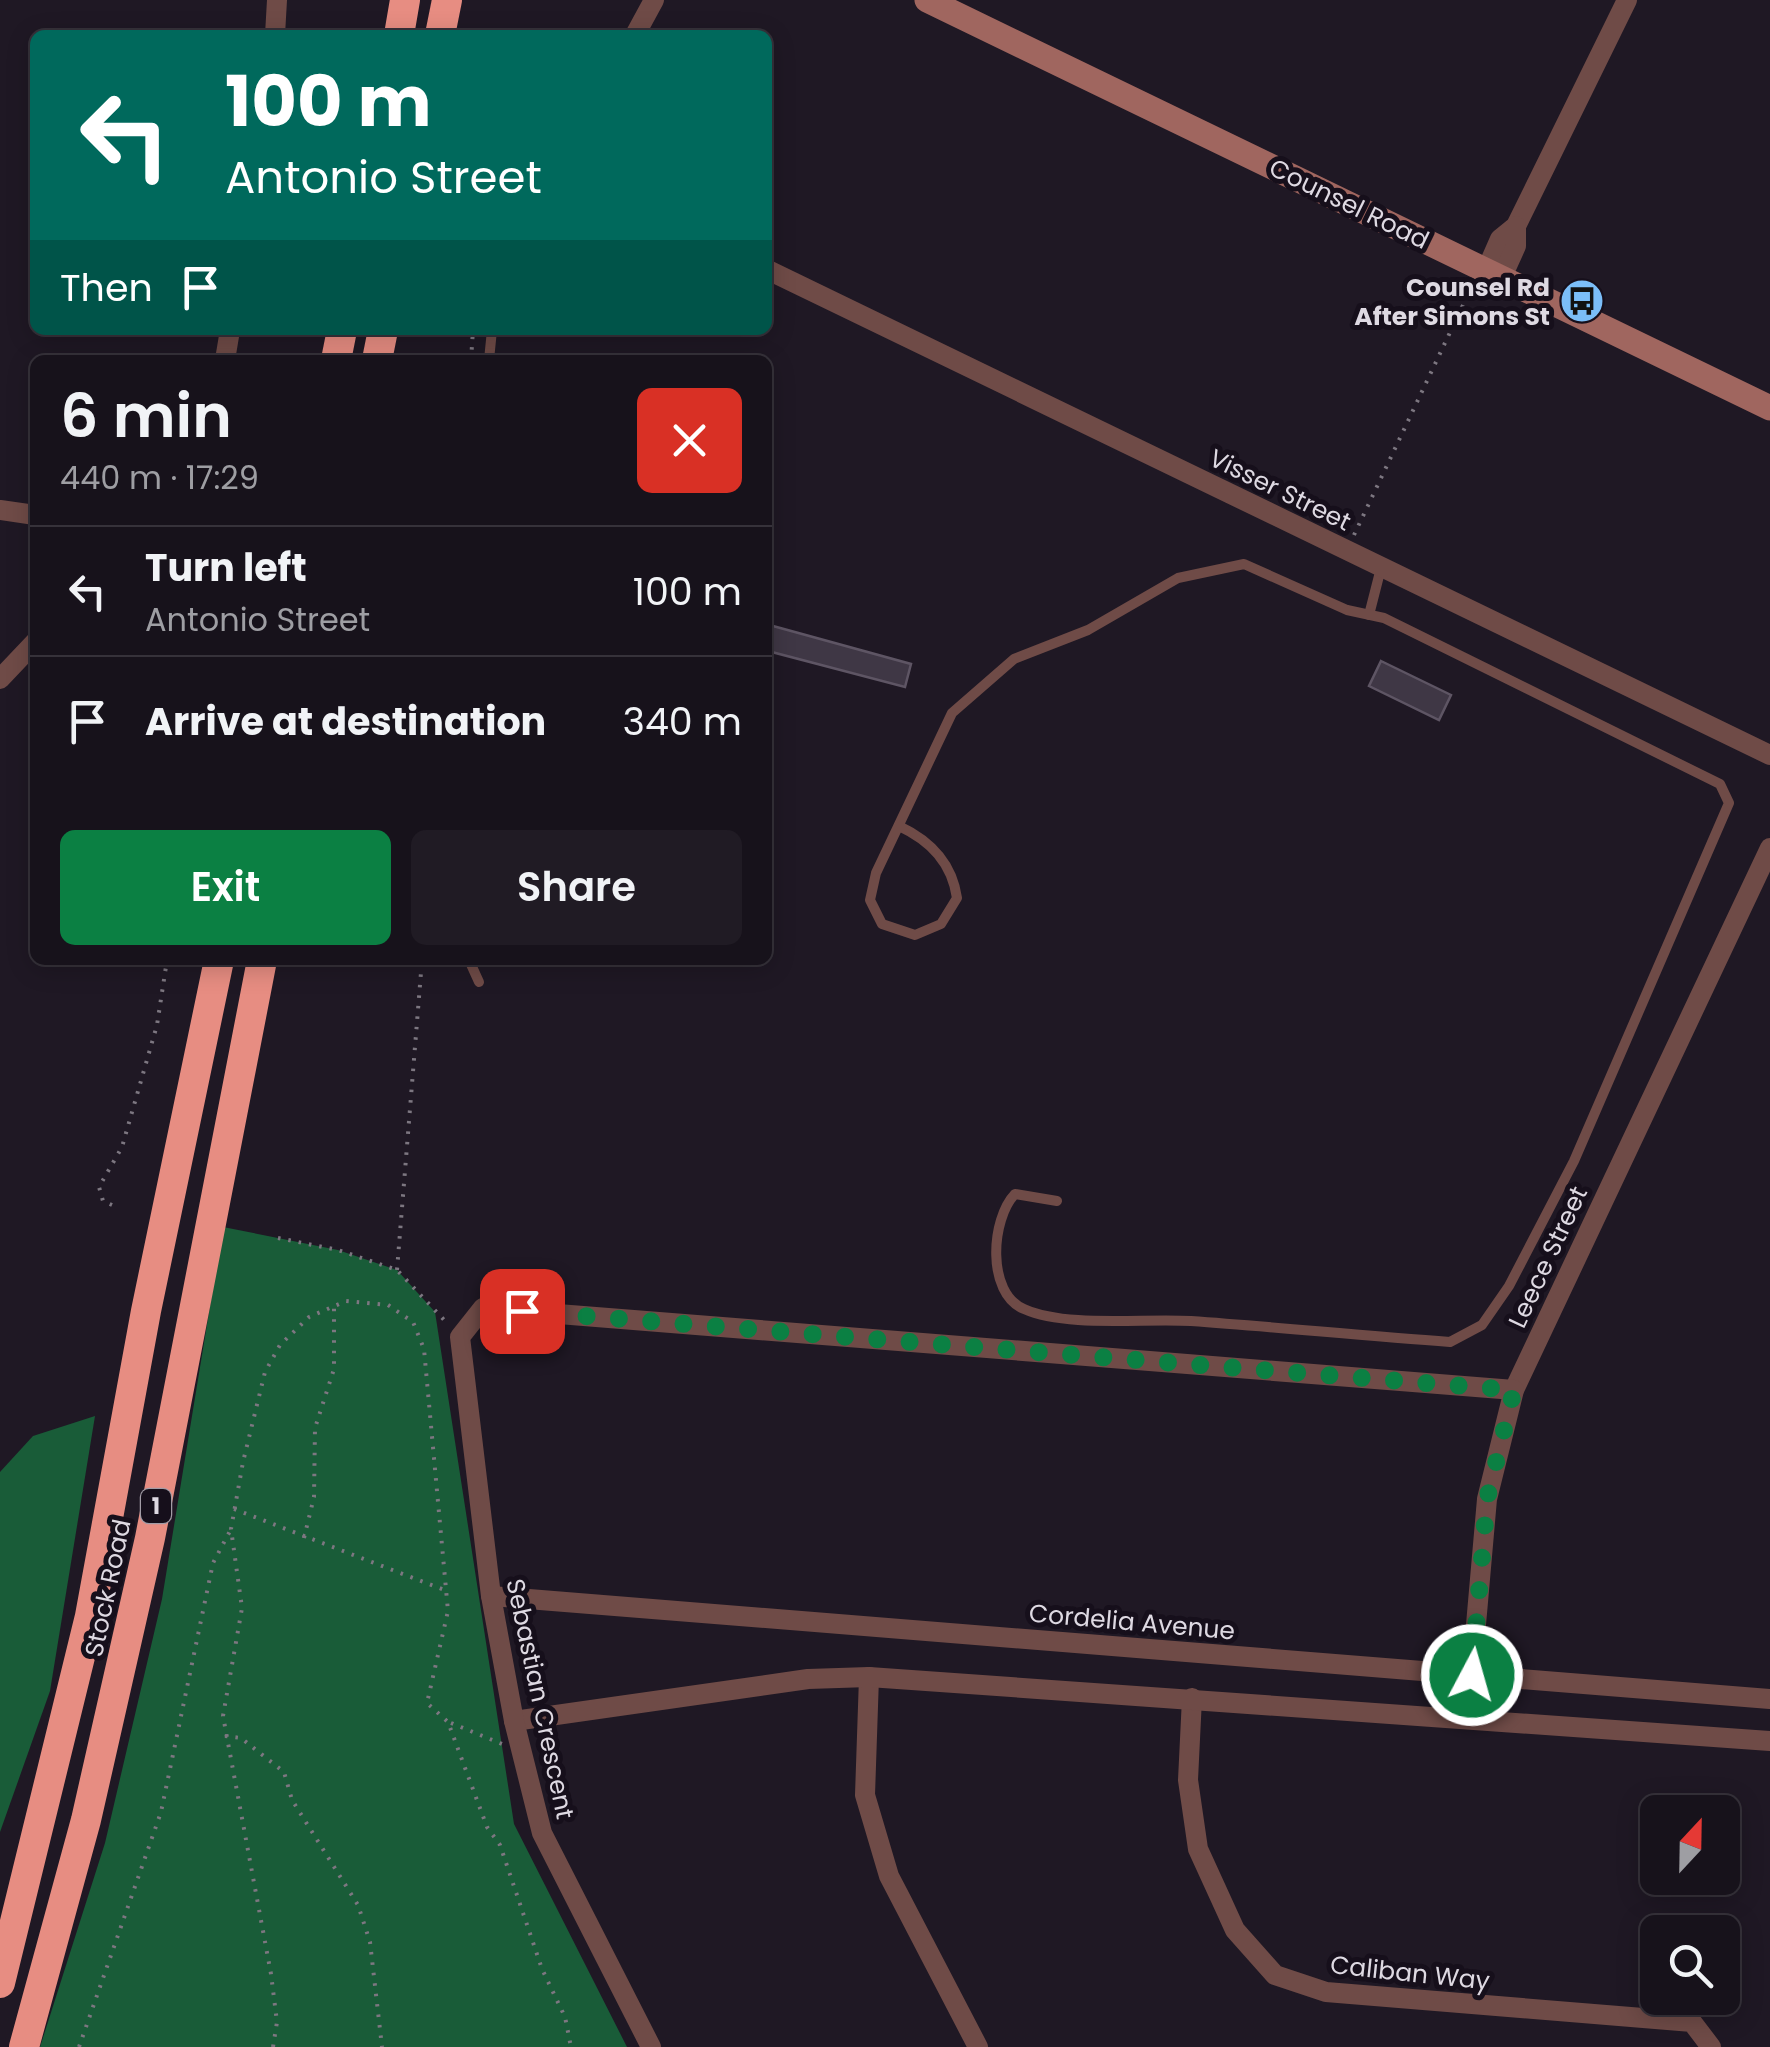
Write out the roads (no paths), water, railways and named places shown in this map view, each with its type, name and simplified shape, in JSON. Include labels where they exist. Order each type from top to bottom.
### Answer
[{"type":"highway","points":[[400,30],[406,0]]},
{"type":"highway","points":[[441,30],[447,0]]},
{"type":"highway","name":"Stock Road","points":[[0,1983],[90,1616],[146,1311],[218,965]]},
{"type":"highway","name":"Stock Road","points":[[24,2047],[86,1820],[150,1538],[261,965]]},
{"type":"street","points":[[275,30],[278,0]]},
{"type":"street","points":[[639,30],[654,0]]},
{"type":"street","name":"Counsel Road","points":[[928,0],[1770,408]]},
{"type":"street","points":[[1490,272],[1516,246],[1516,226],[1624,1]]},
{"type":"street","name":"Visser Street","points":[[772,272],[1770,755]]},
{"type":"street","points":[[0,510],[30,513]]},
{"type":"street","points":[[0,679],[30,647]]},
{"type":"street","name":"Leece Street","points":[[1468,1716],[1487,1499],[1514,1390],[1770,848]]},
{"type":"street","name":"Sebastian Crescent","points":[[651,2047],[542,1833],[514,1721],[491,1596],[460,1336],[482,1308],[1514,1390]]},
{"type":"street","name":"Cordelia Avenue","points":[[491,1596],[1770,1699]]},
{"type":"street","points":[[869,1677],[865,1795],[889,1876],[978,2047]]},
{"type":"street","points":[[514,1721],[808,1679],[869,1677],[1468,1716],[1770,1741]]},
{"type":"street","name":"Caliban Way","points":[[1192,1698],[1188,1780],[1198,1849],[1235,1930],[1275,1975],[1326,1992],[1692,2022],[1711,2047]]},
{"type":"lane","points":[[899,826],[917,835],[953,870],[957,898],[941,924],[915,935],[882,924],[870,900],[876,873],[952,712],[1014,659],[1088,630],[1178,578],[1244,564],[1347,610],[1369,614],[1720,784],[1728,803],[1574,1161],[1510,1286],[1482,1326],[1450,1342],[1189,1321],[1042,1316],[1018,1307],[1003,1286],[997,1269],[998,1240],[1004,1206],[1016,1194],[1057,1201]]},
{"type":"lane","points":[[1369,614],[1382,567]]},
{"type":"lane","points":[[471,965],[479,982]]},
{"type":"place","name":"Counsel Rd After Simons St","points":[[1582,301]]}]
